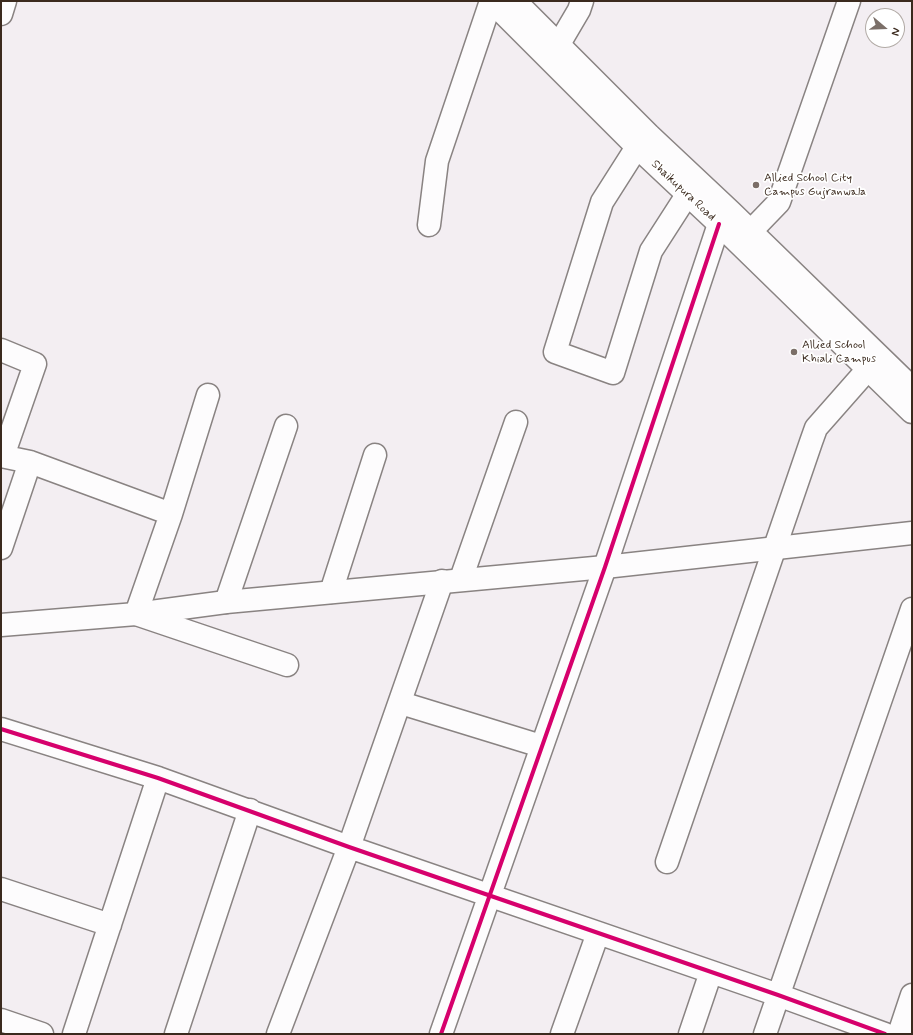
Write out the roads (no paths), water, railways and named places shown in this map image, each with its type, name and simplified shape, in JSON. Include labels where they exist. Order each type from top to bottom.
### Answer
[{"type":"street","points":[[1,14],[5,1]]},
{"type":"street","points":[[429,225],[437,161],[491,1]]},
{"type":"street","name":"Shaikupura Road","points":[[491,1],[637,147],[719,224],[912,412]]},
{"type":"street","name":"Shaikupura Road","points":[[515,1],[649,135],[912,388]]},
{"type":"street","points":[[559,44],[582,1]]},
{"type":"street","points":[[751,232],[779,202],[849,1]]},
{"type":"street","points":[[637,147],[602,202],[555,352],[614,373],[652,252],[687,195]]},
{"type":"street","points":[[441,1034],[605,567],[719,224]]},
{"type":"street","points":[[1,350],[35,364],[2,456],[30,462],[171,514]]},
{"type":"street","points":[[667,862],[773,549],[816,428],[868,369]]},
{"type":"street","points":[[136,614],[171,514],[208,395]]},
{"type":"street","points":[[278,1034],[349,847],[401,703],[516,422]]},
{"type":"street","points":[[226,602],[286,426]]},
{"type":"street","points":[[330,592],[375,455]]},
{"type":"street","points":[[1,548],[30,462]]},
{"type":"street","points":[[1,625],[136,614],[226,602],[605,567],[912,533]]},
{"type":"street","points":[[765,1034],[912,609]]},
{"type":"street","points":[[136,614],[287,665]]},
{"type":"street","points":[[401,703],[541,746]]},
{"type":"street","points":[[1,728],[158,778],[349,847],[778,995],[885,1034]]},
{"type":"street","points":[[74,1034],[158,778]]},
{"type":"street","points":[[176,1034],[250,810]]},
{"type":"street","points":[[1,889],[110,925]]},
{"type":"street","points":[[562,1034],[598,933]]},
{"type":"street","points":[[690,1034],[711,972]]},
{"type":"street","points":[[899,1034],[912,995]]},
{"type":"street","points":[[1,1020],[42,1034]]},
{"type":"place","name":"Allied School City Campus Gujranwala","points":[[756,185]]},
{"type":"place","name":"Allied School Khiali Campus","points":[[794,352]]}]
